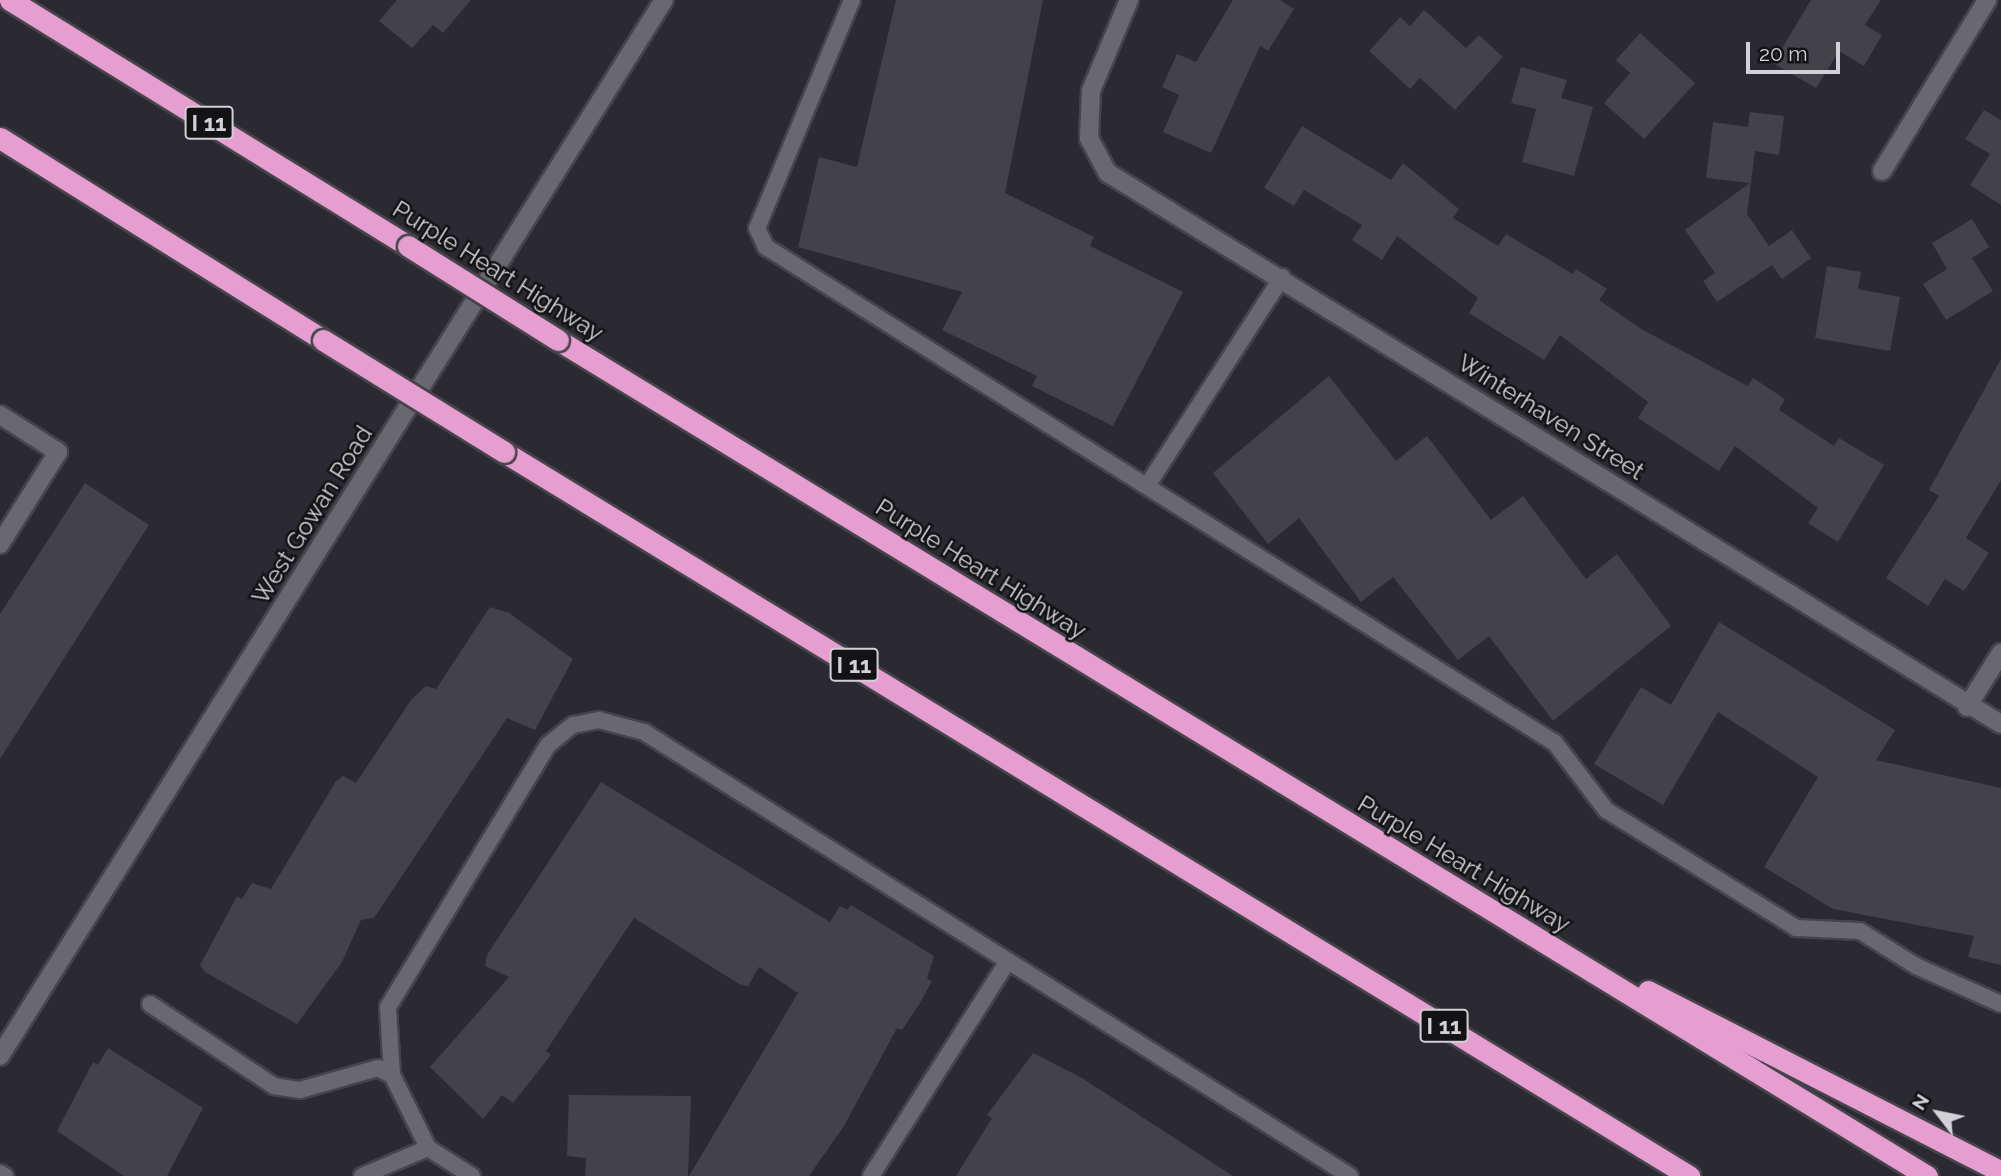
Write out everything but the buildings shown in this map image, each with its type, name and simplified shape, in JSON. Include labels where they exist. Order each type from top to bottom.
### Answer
[{"type":"highway","name":"Purple Heart Highway","points":[[10,0],[558,340],[1927,1176]]},
{"type":"highway","name":"I 11","points":[[0,138],[504,452],[1686,1175]]},
{"type":"highway","points":[[1500,916],[2001,1172]]},
{"type":"street","name":"West Gowan Road","points":[[0,1056],[664,0]]},
{"type":"street","name":"Winterhaven Street","points":[[1129,0],[1091,91],[1089,138],[1108,173],[1282,277],[1967,707],[2001,724]]},
{"type":"street","points":[[1882,171],[1987,0]]},
{"type":"street","points":[[0,415],[58,452],[0,544]]},
{"type":"street","points":[[1967,707],[2001,653]]},
{"type":"lane","points":[[852,0],[757,228],[766,247],[1555,743],[1606,810],[1796,928],[1860,931],[1916,967],[2001,1004]]},
{"type":"lane","points":[[1147,486],[1282,277]]},
{"type":"lane","points":[[472,1176],[428,1148],[392,1075],[388,1007],[548,745],[573,725],[599,720],[644,732],[1350,1176]]},
{"type":"lane","points":[[871,1176],[1007,961]]},
{"type":"lane","points":[[150,1004],[274,1086],[300,1090],[378,1068],[392,1075]]},
{"type":"lane","points":[[362,1176],[428,1148]]},
{"type":"lane","points":[[0,1173],[5,1176]]}]
